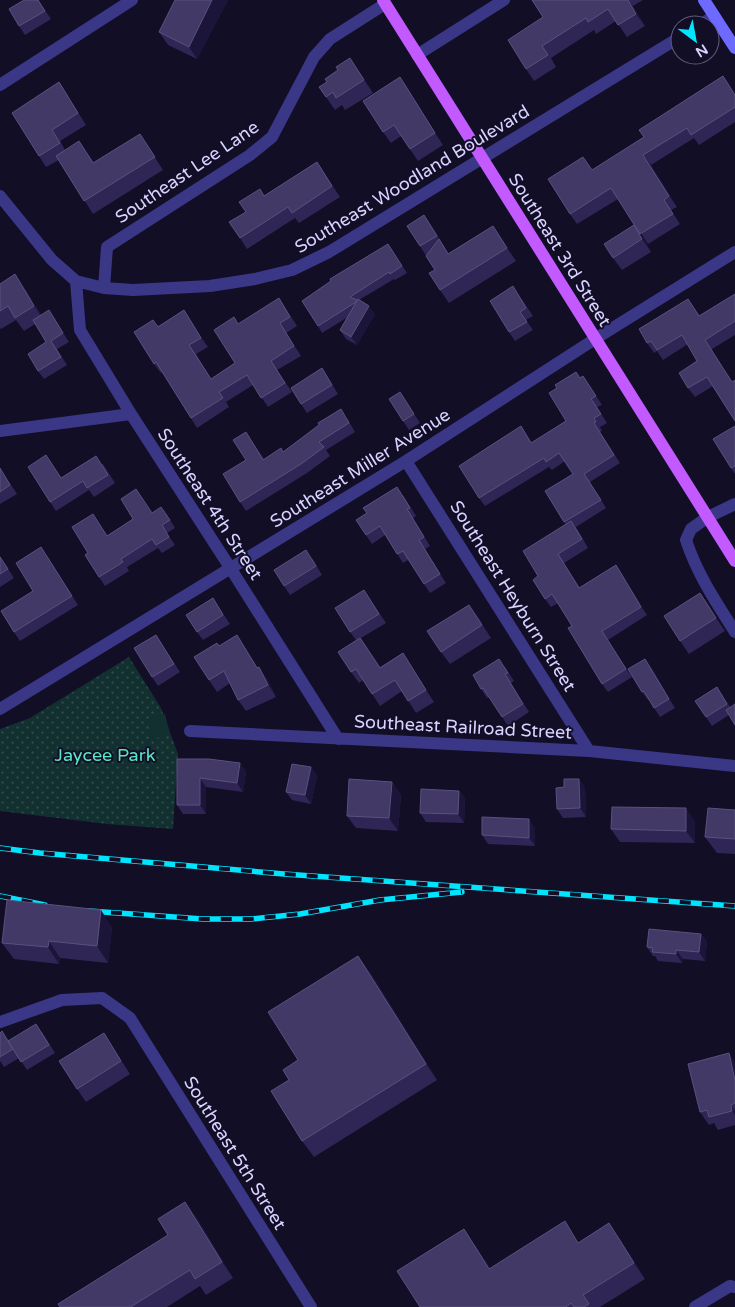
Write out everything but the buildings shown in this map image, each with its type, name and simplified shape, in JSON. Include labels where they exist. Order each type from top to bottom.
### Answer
[{"type":"main road","name":"Southeast 3rd Street","points":[[384,2],[735,561]]},
{"type":"street","points":[[0,85],[132,0]]},
{"type":"street","points":[[417,55],[504,0]]},
{"type":"street","points":[[704,0],[713,15]]},
{"type":"street","name":"Southeast Lee Lane","points":[[104,288],[107,247],[250,155],[272,137],[314,57],[330,38],[384,2]]},
{"type":"street","points":[[720,25],[735,48]]},
{"type":"street","name":"Southeast Woodland Boulevard","points":[[0,196],[52,260],[76,281],[104,288],[133,290],[210,286],[255,279],[292,270],[329,252],[670,43]]},
{"type":"street","name":"Southeast Miller Avenue","points":[[0,710],[406,461],[595,339],[735,252]]},
{"type":"street","name":"Southeast 4th Street","points":[[76,281],[80,330],[131,414],[338,739]]},
{"type":"street","points":[[0,431],[131,414]]},
{"type":"street","name":"Southeast Heyburn Street","points":[[406,461],[590,751]]},
{"type":"street","points":[[735,504],[708,517],[691,529],[686,540],[697,570],[735,632]]},
{"type":"street","name":"Southeast Railroad Street","points":[[190,731],[590,751],[735,766]]},
{"type":"street","name":"Southeast 5th Street","points":[[0,1022],[62,1000],[102,998],[130,1018],[311,1307]]},
{"type":"street","points":[[695,1307],[730,1286],[735,1287]]},
{"type":"green space","name":"Jaycee Park","points":[[129,657],[161,708],[178,754],[173,829],[107,824],[0,811],[0,729],[30,718]]},
{"type":"green space","points":[[165,714],[170,734],[153,739],[147,719]]},
{"type":"railway","points":[[0,848],[284,874],[735,906]]},
{"type":"railway","points":[[89,911],[203,919],[251,919],[300,914],[380,900],[462,892]]},
{"type":"railway","points":[[0,896],[45,905]]}]
